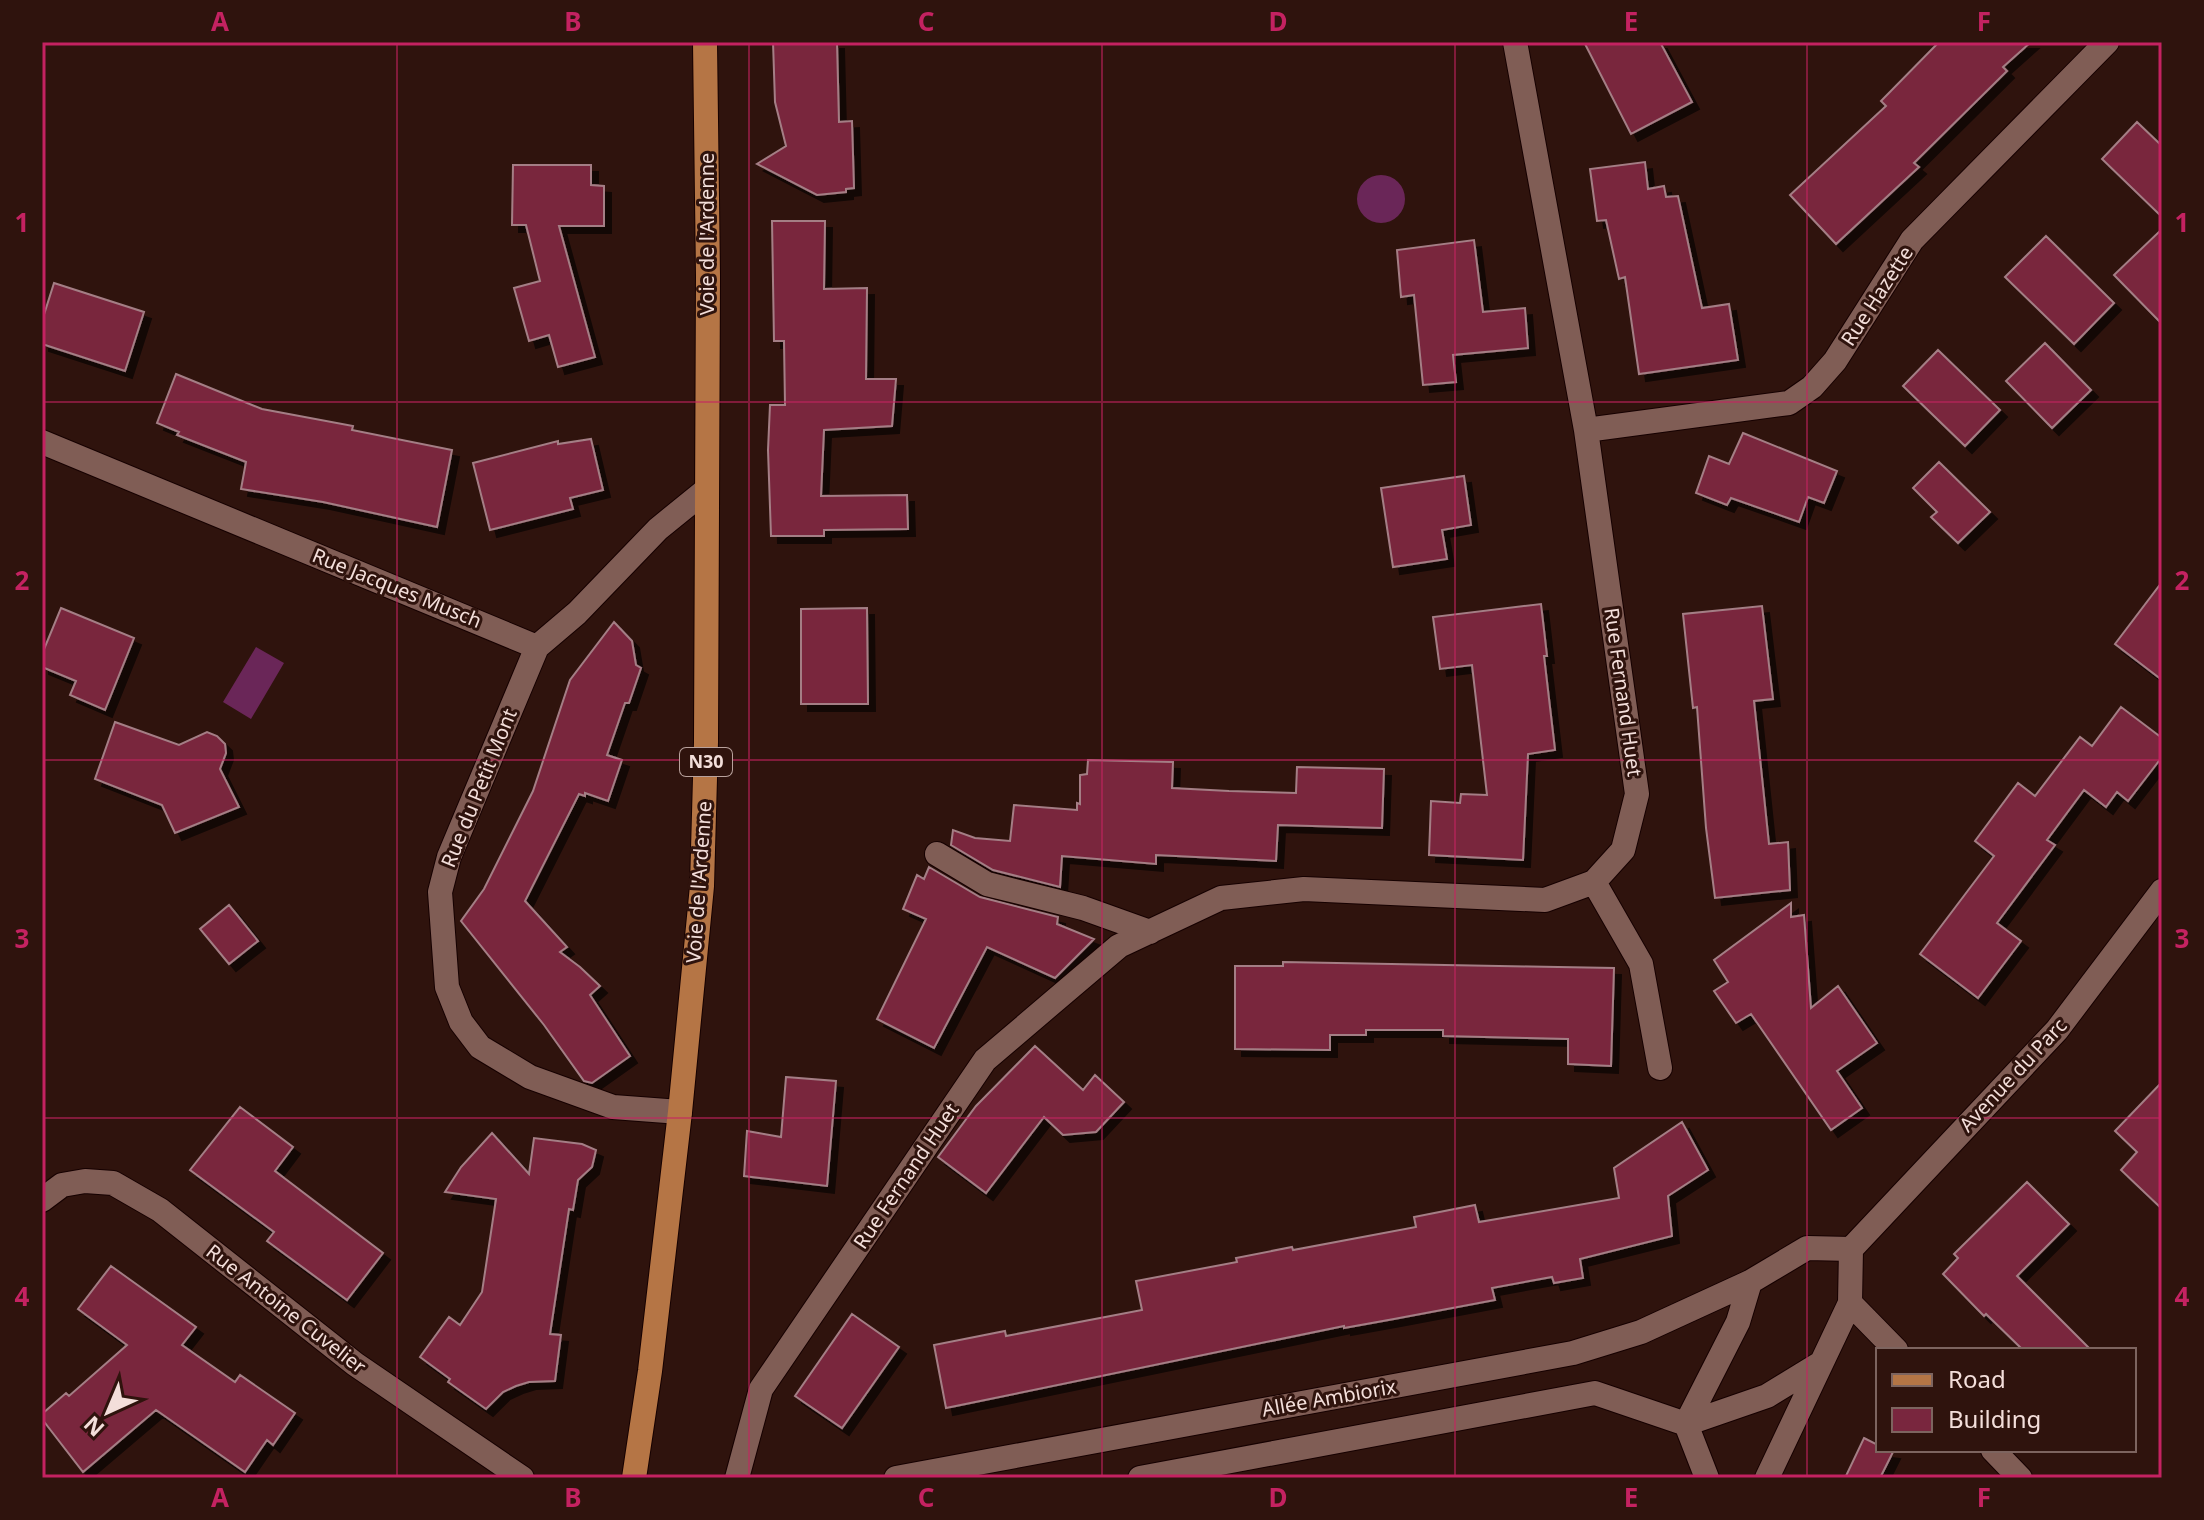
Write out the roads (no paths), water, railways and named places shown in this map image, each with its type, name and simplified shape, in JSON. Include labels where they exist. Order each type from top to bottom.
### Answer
[{"type":"main road","name":"Voie de l'Ardenne","points":[[634,1478],[650,1371],[680,1112],[702,886],[706,742],[708,276],[705,42]]},
{"type":"street","name":"Rue Fernand Huet","points":[[737,1478],[761,1389],[985,1060],[1119,946],[1221,898],[1304,889],[1545,900],[1594,882],[1623,850],[1637,794],[1586,430],[1515,42]]},
{"type":"street","name":"Rue Hazette","points":[[1586,430],[1789,403],[1812,387],[1835,361],[1912,240],[2107,42]]},
{"type":"street","name":"Rue Jacques Musch","points":[[42,442],[537,647]]},
{"type":"street","points":[[537,647],[577,613],[658,529],[706,490]]},
{"type":"street","name":"Rue du Petit Mont","points":[[537,647],[449,857],[440,892],[447,987],[461,1022],[480,1047],[530,1077],[613,1107],[680,1112]]},
{"type":"street","points":[[937,854],[987,884],[1083,908],[1150,932]]},
{"type":"street","points":[[1594,882],[1641,964],[1660,1068]]},
{"type":"street","name":"Avenue du Parc","points":[[1851,1249],[2057,1030],[2162,891]]},
{"type":"street","name":"Rue Antoine Cuvelier","points":[[42,1200],[62,1185],[85,1181],[113,1183],[125,1189],[160,1210],[355,1364],[522,1478]]},
{"type":"street","points":[[1707,1478],[1686,1424],[1738,1322],[1750,1282],[1807,1248],[1851,1249],[1850,1303],[1767,1478]]},
{"type":"street","name":"Allée Ambiorix","points":[[896,1478],[1573,1353],[1641,1332],[1750,1282]]},
{"type":"street","points":[[1850,1303],[1894,1348]]},
{"type":"street","points":[[1140,1478],[1595,1393],[1686,1424],[1767,1396],[1821,1363]]},
{"type":"street","points":[[1995,1452],[2020,1478]]}]
